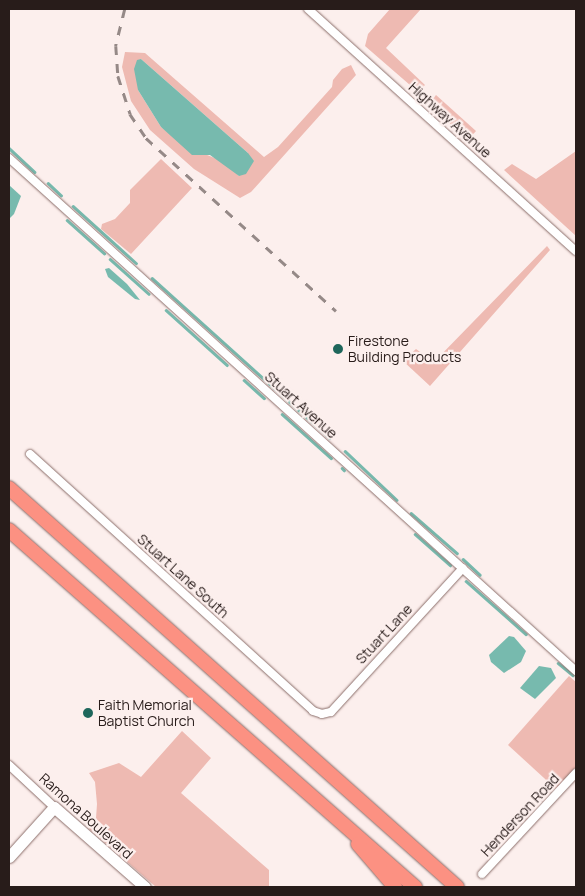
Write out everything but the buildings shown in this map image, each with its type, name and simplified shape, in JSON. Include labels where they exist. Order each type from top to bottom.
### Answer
[{"type":"highway","points":[[9,488],[456,887]]},
{"type":"highway","points":[[9,530],[415,887]]},
{"type":"highway","points":[[345,825],[369,860],[395,887]]},
{"type":"highway","points":[[416,851],[466,887]]},
{"type":"street","name":"Highway Avenue","points":[[308,9],[576,251]]},
{"type":"street","name":"Stuart Avenue","points":[[9,158],[576,671]]},
{"type":"street","name":"Stuart Lane South","points":[[30,454],[313,711],[322,714]]},
{"type":"street","name":"Stuart Lane","points":[[322,714],[330,712],[463,568]]},
{"type":"street","name":"Ramona Boulevard","points":[[9,766],[137,885]]},
{"type":"street","name":"Henderson Road","points":[[482,874],[576,773]]},
{"type":"street","points":[[9,857],[54,806]]},
{"type":"shaded area","points":[[390,9],[421,9],[386,48],[425,85],[418,92],[365,46],[368,34]]},
{"type":"shaded area","points":[[125,52],[145,53],[264,157],[278,147],[332,87],[333,80],[342,69],[351,65],[356,75],[251,192],[240,198],[194,169],[150,130],[131,101],[122,67]],"holes":[[[141,59],[248,153],[239,176],[222,161],[185,146],[161,127],[138,90]]]},
{"type":"shaded area","points":[[436,95],[476,131],[468,140],[435,110],[431,101]]},
{"type":"shaded area","points":[[576,151],[576,236],[504,170],[512,164],[536,179]]},
{"type":"shaded area","points":[[161,159],[192,188],[131,254],[101,229],[102,224],[115,219],[130,203],[130,190]]},
{"type":"shaded area","points":[[547,246],[550,250],[430,386],[403,361],[416,349],[434,362]]},
{"type":"shaded area","points":[[569,676],[576,682],[576,767],[556,789],[508,745]]},
{"type":"shaded area","points":[[182,731],[211,758],[181,793],[269,870],[269,887],[156,887],[89,829],[96,818],[97,804],[95,782],[89,773],[119,763],[141,777]]},
{"type":"water","points":[[141,59],[248,153],[254,161],[246,174],[239,176],[210,155],[192,155],[161,127],[138,90],[134,69],[137,60]]},
{"type":"water","points":[[9,185],[21,196],[14,214],[9,219]]},
{"type":"water","points":[[109,268],[127,284],[140,300],[135,299],[108,277],[105,269]]},
{"type":"water","points":[[509,636],[514,637],[526,651],[521,662],[504,673],[491,662],[489,655]]},
{"type":"water","points":[[539,666],[551,668],[556,678],[535,699],[520,688]]},
{"type":"waterway","points":[[9,148],[35,172]]},
{"type":"waterway","points":[[48,183],[61,195]]},
{"type":"waterway","points":[[73,206],[136,263]]},
{"type":"waterway","points":[[67,220],[104,253]]},
{"type":"waterway","points":[[110,259],[149,294]]},
{"type":"waterway","points":[[152,278],[330,438]]},
{"type":"waterway","points":[[166,310],[227,365]]},
{"type":"waterway","points":[[244,380],[264,398]]},
{"type":"waterway","points":[[282,414],[331,458]]},
{"type":"waterway","points":[[345,451],[397,500]]},
{"type":"waterway","points":[[411,513],[457,553]]},
{"type":"waterway","points":[[415,534],[450,565]]},
{"type":"waterway","points":[[463,559],[480,575]]},
{"type":"waterway","points":[[466,581],[526,634]]},
{"type":"waterway","points":[[558,663],[573,675]]},
{"type":"railway","points":[[125,9],[116,46],[118,76],[130,114],[146,138],[336,311]]},
{"type":"place","name":"Firestone Building Products","points":[[338,349]]},
{"type":"place","name":"Faith Memorial Baptist Church","points":[[88,713]]}]
